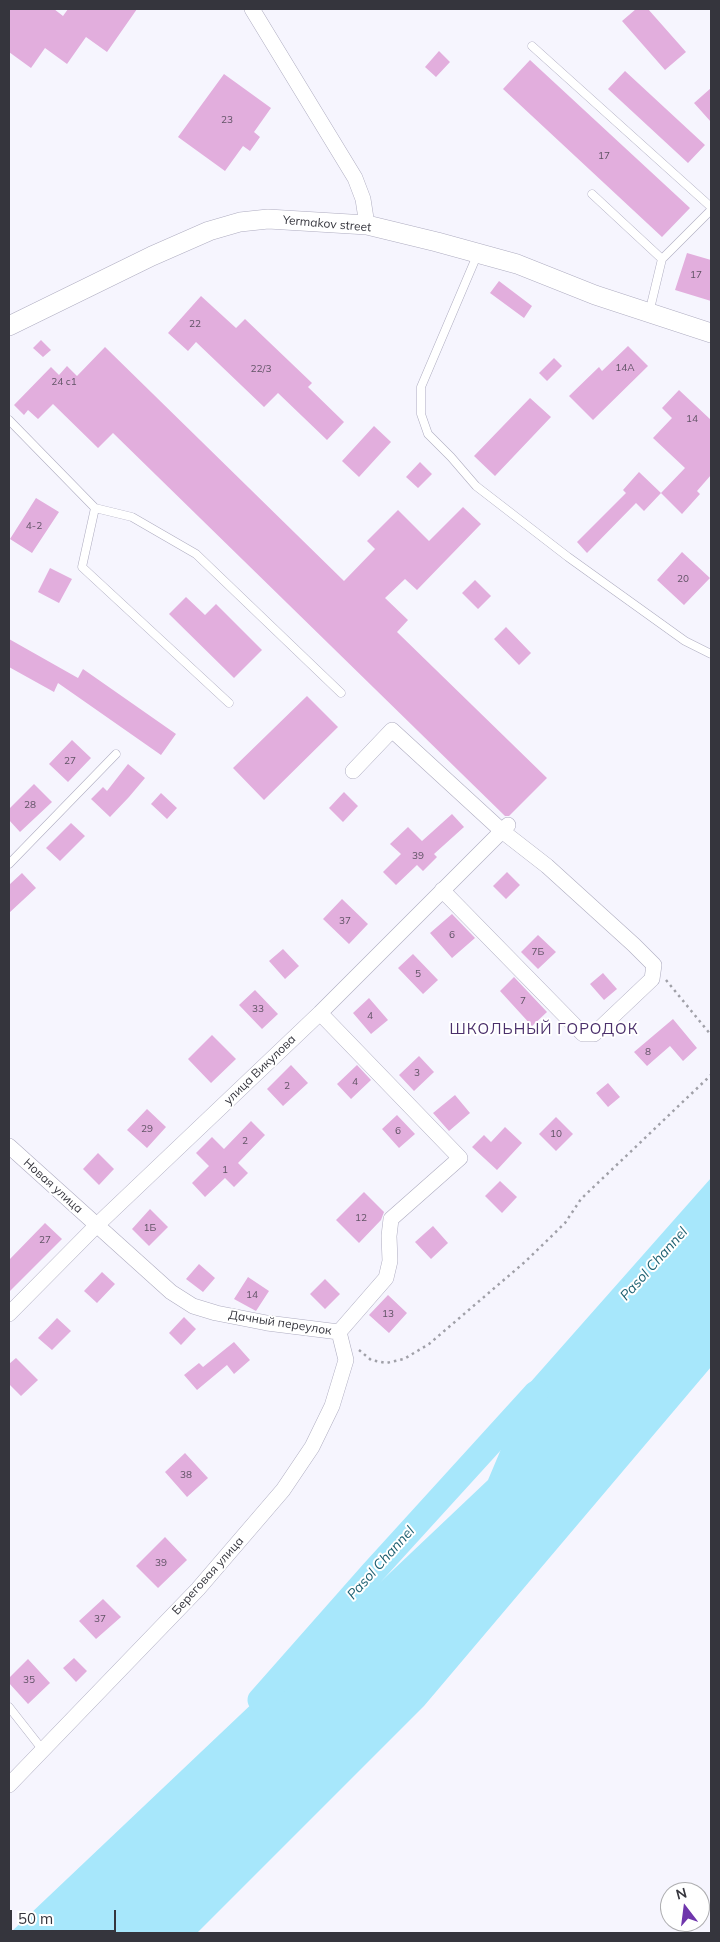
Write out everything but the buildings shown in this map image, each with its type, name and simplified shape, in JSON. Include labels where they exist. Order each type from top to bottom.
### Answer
[{"type":"street","points":[[252,9],[355,178],[363,199],[366,225]]},
{"type":"street","name":"Yermakov street","points":[[9,326],[209,231],[240,222],[268,219],[366,225],[517,264],[595,295],[711,333]]},
{"type":"street","points":[[353,771],[392,730],[505,827],[654,965],[652,979],[594,1034],[583,1034],[442,890]]},
{"type":"street","name":"улица Викулова","points":[[9,1314],[97,1225],[320,1013],[505,827]]},
{"type":"street","name":"Дачный переулок","points":[[97,1225],[171,1292],[193,1306],[216,1313],[267,1323],[339,1332],[386,1278],[390,1261],[389,1236],[391,1219],[460,1158],[320,1013]]},
{"type":"street","name":"Новая улица","points":[[9,1146],[97,1225]]},
{"type":"street","name":"Береговая улица","points":[[9,1785],[198,1589],[283,1490],[312,1447],[332,1406],[346,1360],[339,1332]]},
{"type":"lane","points":[[532,46],[711,208],[662,259],[649,313]]},
{"type":"lane","points":[[592,194],[662,259]]},
{"type":"lane","points":[[478,254],[421,387],[421,414],[428,434],[476,486],[568,557],[685,641],[711,654]]},
{"type":"lane","points":[[9,420],[95,508],[132,517],[196,554],[341,693]]},
{"type":"lane","points":[[95,508],[82,568],[229,703]]},
{"type":"lane","points":[[9,864],[116,754]]},
{"type":"lane","points":[[9,1707],[42,1749]]},
{"type":"path","points":[[654,965],[711,1035]]},
{"type":"path","points":[[358,1349],[371,1360],[386,1363],[404,1359],[429,1344],[526,1261],[564,1223],[581,1199],[711,1075]]},
{"type":"water","points":[[711,1178],[711,1367],[424,1706],[197,1933],[10,1933],[488,1480],[528,1385]]},
{"type":"waterway","name":"Pasol Channel","points":[[260,1700],[373,1572],[536,1393]]},
{"type":"district","name":"ШКОЛЬНЫЙ ГОРОДОК","points":[[544,1029]]}]
